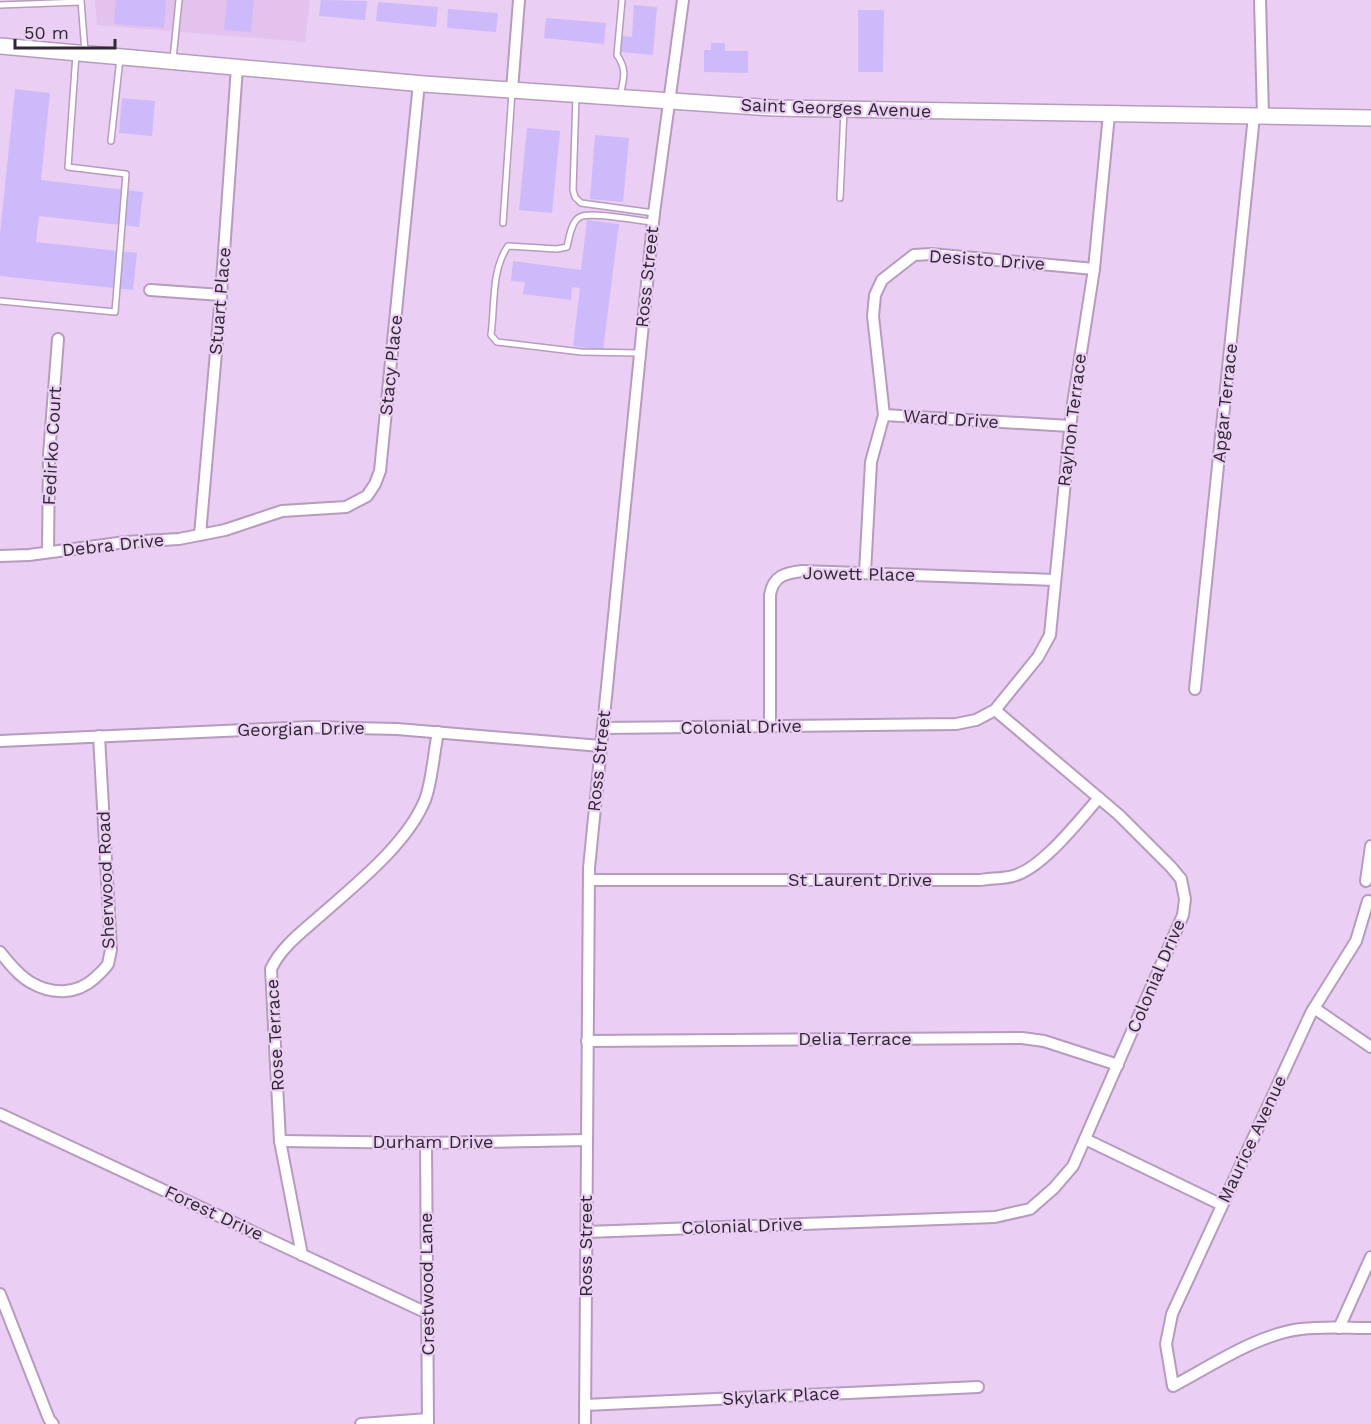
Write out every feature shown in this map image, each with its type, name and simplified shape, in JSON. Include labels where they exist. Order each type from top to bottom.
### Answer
[{"type":"main road","name":"Saint Georges Avenue","points":[[0,46],[419,83],[773,108],[1371,118]]},
{"type":"street","points":[[512,90],[519,0]]},
{"type":"street","name":"Ross Street","points":[[585,1424],[589,880],[653,218],[683,0]]},
{"type":"street","name":"Apgar Terrace","points":[[1195,689],[1258,116],[1260,0]]},
{"type":"street","name":"Stuart Place","points":[[200,535],[221,295],[237,67]]},
{"type":"street","name":"Stacy Place","points":[[225,530],[282,511],[346,507],[367,496],[375,484],[380,471],[419,83]]},
{"type":"street","name":"Rayhon Terrace","points":[[994,710],[1038,657],[1050,634],[1070,426],[1094,269],[1109,114]]},
{"type":"street","name":"Desisto Drive","points":[[884,415],[873,316],[875,295],[882,280],[914,255],[931,254],[1094,269]]},
{"type":"street","points":[[150,290],[221,295]]},
{"type":"street","name":"Fedirko Court","points":[[48,552],[49,454],[58,339]]},
{"type":"street","name":"Ward Drive","points":[[865,573],[871,462],[884,415],[1070,426]]},
{"type":"street","name":"Debra Drive","points":[[0,556],[126,542],[179,539],[225,530]]},
{"type":"street","name":"Jowett Place","points":[[770,726],[771,585],[777,579],[789,573],[865,573],[1055,580]]},
{"type":"street","name":"Colonial Drive","points":[[586,1232],[995,1217],[1030,1209],[1054,1188],[1073,1166],[1184,915],[1185,899],[1181,879],[1172,867],[1099,798],[994,710],[976,720],[956,724],[603,728]]},
{"type":"street","name":"Georgian Drive","points":[[0,741],[312,727],[397,729],[601,746]]},
{"type":"street","name":"Rose Terrace","points":[[302,1255],[280,1141],[272,969],[276,959],[294,940],[380,862],[415,818],[425,798],[438,732]]},
{"type":"street","name":"Sherwood Road","points":[[0,952],[15,970],[29,981],[45,989],[63,992],[77,990],[88,984],[108,964],[111,950],[99,736]]},
{"type":"street","name":"St Laurent Drive","points":[[589,880],[969,880],[1014,876],[1030,868],[1051,850],[1099,798]]},
{"type":"street","points":[[1366,880],[1371,846]]},
{"type":"street","name":"Maurice Avenue","points":[[1339,1328],[1299,1329],[1272,1336],[1246,1347],[1173,1386],[1166,1344],[1172,1314],[1314,1008],[1356,941],[1368,901]]},
{"type":"street","points":[[1314,1008],[1371,1047]]},
{"type":"street","name":"Delia Terrace","points":[[587,1041],[1022,1038],[1044,1041],[1118,1065]]},
{"type":"street","name":"Forest Drive","points":[[0,1114],[427,1313]]},
{"type":"street","points":[[1085,1139],[1222,1205]]},
{"type":"street","name":"Durham Drive","points":[[280,1141],[426,1143],[587,1140]]},
{"type":"street","name":"Crestwood Lane","points":[[426,1143],[428,1421]]},
{"type":"street","points":[[1371,1257],[1339,1328],[1371,1328]]},
{"type":"street","points":[[0,1294],[49,1419],[53,1424]]},
{"type":"street","name":"Skylark Place","points":[[585,1405],[978,1388]]},
{"type":"street","points":[[361,1424],[428,1421]]},
{"type":"lane","points":[[173,61],[179,0]]},
{"type":"lane","points":[[620,97],[625,70],[624,65],[616,56],[622,0]]},
{"type":"lane","points":[[0,5],[81,1],[81,53],[68,167],[126,174],[115,312],[0,301]]},
{"type":"lane","points":[[111,141],[120,56]]},
{"type":"lane","points":[[503,223],[509,161],[512,90]]},
{"type":"lane","points":[[576,94],[574,196],[581,203],[653,218]]},
{"type":"lane","points":[[840,198],[844,110]]},
{"type":"lane","points":[[640,353],[581,351],[497,342],[491,335],[496,276],[508,246],[557,249],[567,247],[574,222],[579,217],[592,215],[653,218]]},
{"type":"shaded area","points":[[95,0],[310,0],[305,42],[97,25]]},
{"type":"building","points":[[116,0],[166,0],[164,28],[114,24]]},
{"type":"building","points":[[227,0],[254,0],[251,32],[224,30]]},
{"type":"building","points":[[321,0],[367,1],[365,20],[319,16]]},
{"type":"building","points":[[378,2],[438,7],[436,27],[376,21]]},
{"type":"building","points":[[634,5],[657,7],[653,55],[620,52],[621,36],[632,37]]},
{"type":"building","points":[[448,9],[498,13],[496,32],[447,28]]},
{"type":"building","points":[[858,10],[884,10],[883,72],[858,72]]},
{"type":"building","points":[[546,18],[606,23],[604,44],[544,38]]},
{"type":"building","points":[[711,43],[725,43],[725,51],[748,51],[748,73],[704,72],[704,50],[711,50]]},
{"type":"building","points":[[15,89],[50,93],[41,180],[143,192],[139,227],[39,216],[36,242],[137,253],[133,290],[0,276],[0,234]]},
{"type":"building","points":[[122,98],[155,101],[152,136],[119,133]]},
{"type":"building","points":[[527,128],[560,131],[552,213],[519,210]]},
{"type":"building","points":[[595,135],[629,138],[623,202],[590,199]]},
{"type":"building","points":[[587,220],[619,224],[603,350],[573,346],[580,288],[572,287],[571,300],[523,294],[525,282],[511,281],[513,261],[581,270]]}]
